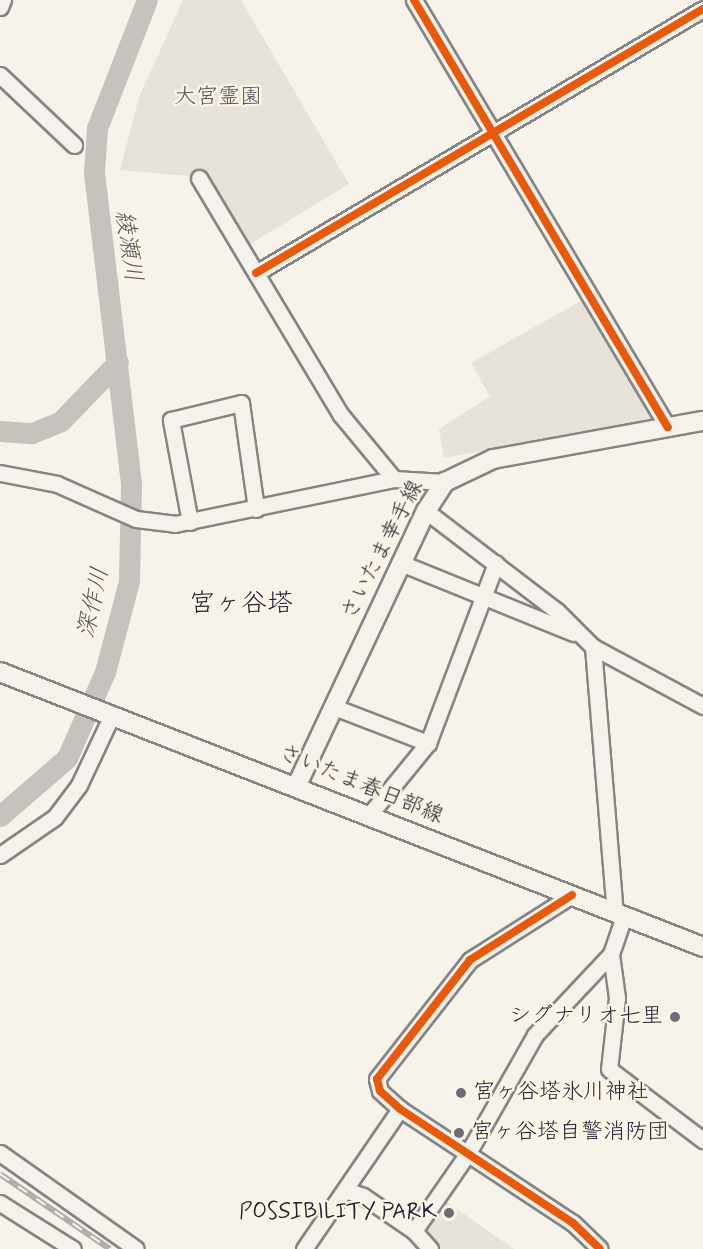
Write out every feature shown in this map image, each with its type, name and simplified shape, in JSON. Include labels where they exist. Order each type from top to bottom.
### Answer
[{"type":"main road","name":"さいたま幸手線","points":[[297,785],[426,511],[445,482],[486,461],[703,421]]},
{"type":"main road","name":"さいたま春日部線","points":[[0,672],[108,716],[297,785],[703,947]]},
{"type":"street","points":[[0,7],[3,0]]},
{"type":"street","points":[[414,0],[668,427]]},
{"type":"street","points":[[256,273],[703,9]]},
{"type":"street","points":[[0,75],[74,145]]},
{"type":"street","points":[[199,178],[341,415],[394,479]]},
{"type":"street","points":[[190,522],[171,420],[241,403],[256,509]]},
{"type":"street","points":[[0,473],[57,484],[148,522],[190,522],[394,479],[445,482]]},
{"type":"street","points":[[426,511],[557,610],[574,633]]},
{"type":"street","points":[[401,563],[574,633],[593,647],[703,706]]},
{"type":"street","points":[[370,814],[428,743],[496,563]]},
{"type":"street","points":[[593,647],[619,914],[611,954],[617,998],[609,1069],[703,1140]]},
{"type":"street","points":[[334,707],[428,743]]},
{"type":"street","points":[[0,855],[55,818],[79,785],[108,716]]},
{"type":"street","points":[[572,895],[470,960],[377,1079],[380,1091],[400,1109],[573,1222],[600,1249]]},
{"type":"street","points":[[414,1231],[468,1154],[535,1035],[611,954]]},
{"type":"street","points":[[304,1249],[400,1109]]},
{"type":"street","points":[[0,1153],[136,1249]]},
{"type":"street","points":[[345,1190],[363,1196],[414,1231],[430,1249]]},
{"type":"street","points":[[0,1203],[73,1249]]},
{"type":"green space","name":"大宮霊園","points":[[183,0],[241,0],[349,184],[247,246],[200,169],[187,176],[120,170],[139,97]]},
{"type":"green space","points":[[584,299],[655,419],[444,458],[439,429],[490,396],[471,363]]},
{"type":"green space","name":"POSSIBILITY PARK","points":[[444,1200],[514,1249],[437,1249],[426,1236],[426,1226]]},
{"type":"waterway","name":"深作川","points":[[0,816],[67,758],[105,672],[129,581],[131,483],[94,172],[97,128],[147,0]]},
{"type":"waterway","name":"綾瀬川","points":[[0,431],[32,433],[61,421],[118,362]]},
{"type":"railway","points":[[0,1174],[110,1249]]},
{"type":"cycle path","points":[[414,0],[668,427]]},
{"type":"cycle path","points":[[256,273],[703,9]]},
{"type":"cycle path","points":[[572,895],[470,960],[377,1079],[380,1091],[400,1109],[573,1223],[600,1249]]},
{"type":"place","name":"シグナリオ七里","points":[[675,1017]]},
{"type":"place","name":"宮ヶ谷塔氷川神社","points":[[461,1093]]},
{"type":"place","name":"宮ヶ谷塔自警消防団","points":[[459,1133]]},
{"type":"place","name":"POSSIBILITY PARK","points":[[449,1213]]},
{"type":"district","name":"宮ヶ谷塔","points":[[241,605]]}]
